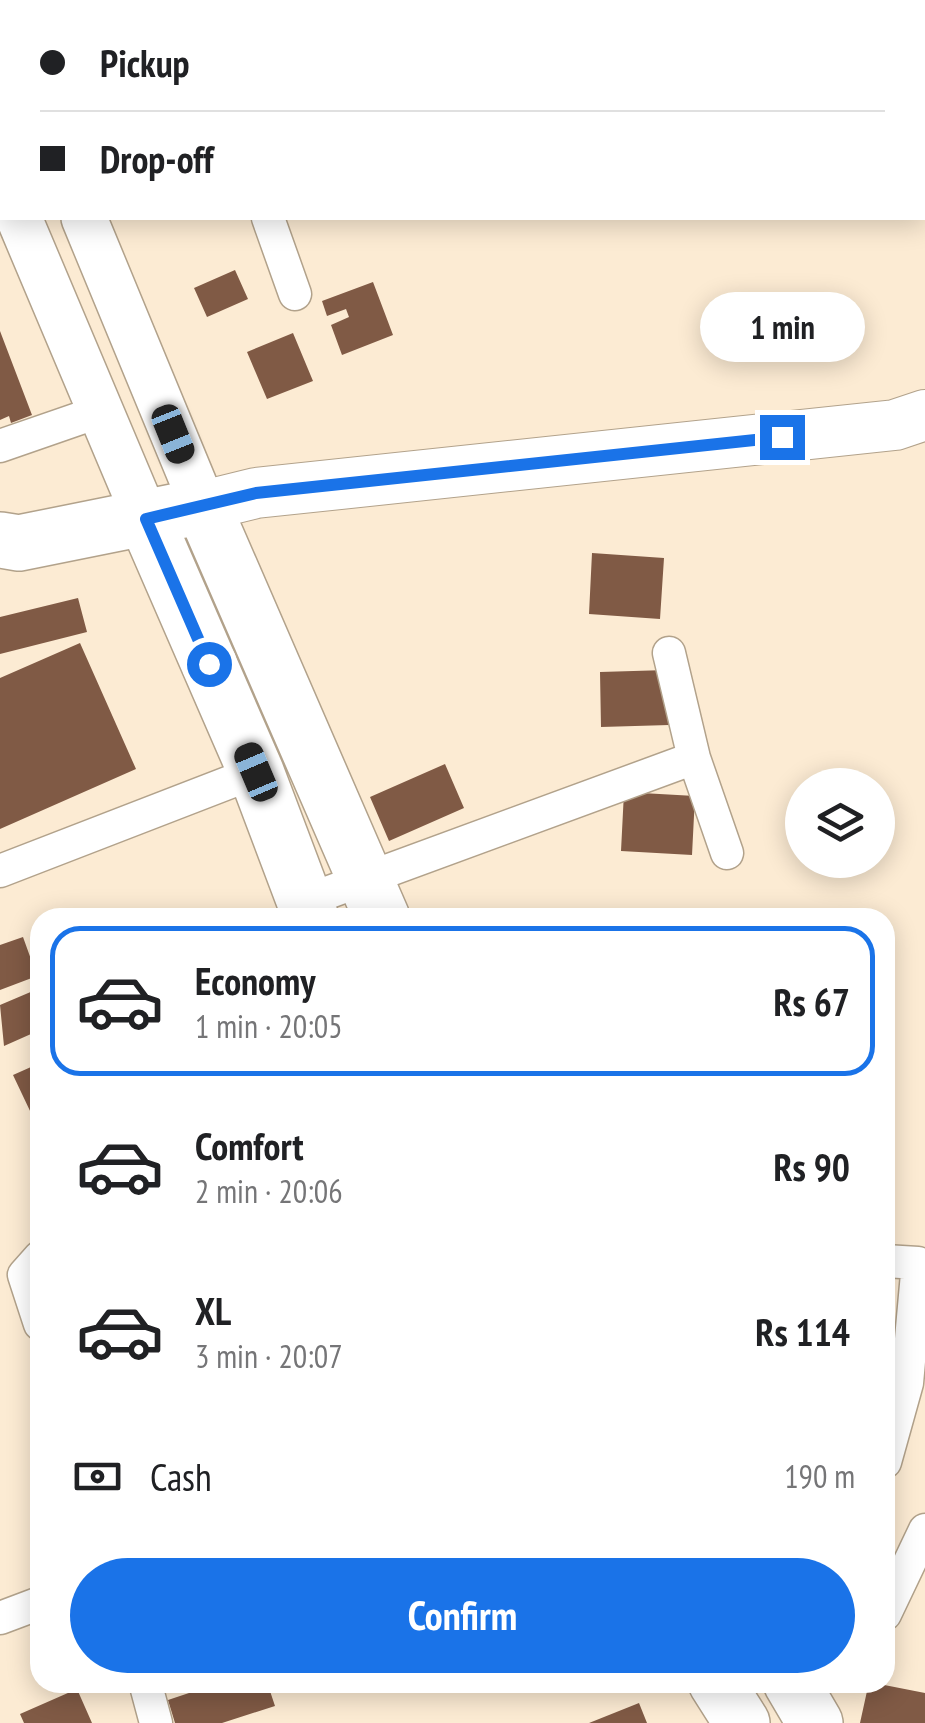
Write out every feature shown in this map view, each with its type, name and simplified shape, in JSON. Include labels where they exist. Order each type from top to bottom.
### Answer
[{"type":"highway","points":[[6,546],[203,506],[372,899]]},
{"type":"highway","points":[[146,519],[256,772],[307,907]]},
{"type":"main road","points":[[20,220],[146,519]]},
{"type":"main road","points":[[85,220],[203,506],[256,493],[895,425],[925,415]]},
{"type":"street","points":[[269,220],[295,294]]},
{"type":"street","points":[[0,446],[101,411]]},
{"type":"street","points":[[668,654],[694,758],[728,853]]},
{"type":"street","points":[[307,907],[372,899],[694,758]]},
{"type":"street","points":[[0,871],[256,772]]},
{"type":"street","points":[[895,1262],[918,1263],[896,1381]]},
{"type":"street","points":[[23,1308],[24,1275],[30,1268]]},
{"type":"street","points":[[895,1593],[925,1530]]},
{"type":"street","points":[[0,1618],[30,1607]]},
{"type":"street","points":[[149,1693],[156,1723]]},
{"type":"street","points":[[732,1708],[804,1695]]},
{"type":"building","points":[[235,270],[248,299],[207,317],[194,288]]},
{"type":"building","points":[[373,282],[393,335],[342,355],[331,325],[349,317],[346,309],[327,316],[322,301]]},
{"type":"building","points":[[0,331],[32,415],[11,423],[9,416],[0,420]]},
{"type":"building","points":[[293,333],[313,381],[267,399],[247,352]]},
{"type":"building","points":[[592,553],[664,558],[660,619],[589,614]]},
{"type":"building","points":[[78,598],[87,632],[0,654],[0,617]]},
{"type":"building","points":[[80,643],[136,769],[0,829],[0,678]]},
{"type":"building","points":[[667,670],[669,725],[601,727],[600,672]]},
{"type":"building","points":[[445,764],[464,808],[389,841],[370,797]]},
{"type":"building","points":[[624,792],[695,796],[692,855],[621,851]]},
{"type":"building","points":[[23,937],[30,956],[30,979],[0,990],[0,945]]},
{"type":"building","points":[[30,992],[30,1034],[4,1046],[0,1005]]},
{"type":"building","points":[[30,1067],[30,1111],[13,1075]]},
{"type":"building","points":[[895,1687],[925,1693],[925,1723],[860,1723],[867,1693],[895,1693]]},
{"type":"building","points":[[68,1693],[79,1693],[92,1723],[24,1723],[20,1714]]},
{"type":"building","points":[[189,1693],[271,1693],[275,1706],[222,1723],[175,1723],[168,1700]]},
{"type":"building","points":[[639,1703],[647,1723],[589,1723]]},
{"type":"route","points":[[209,664],[146,519],[256,493],[782,437]]}]
